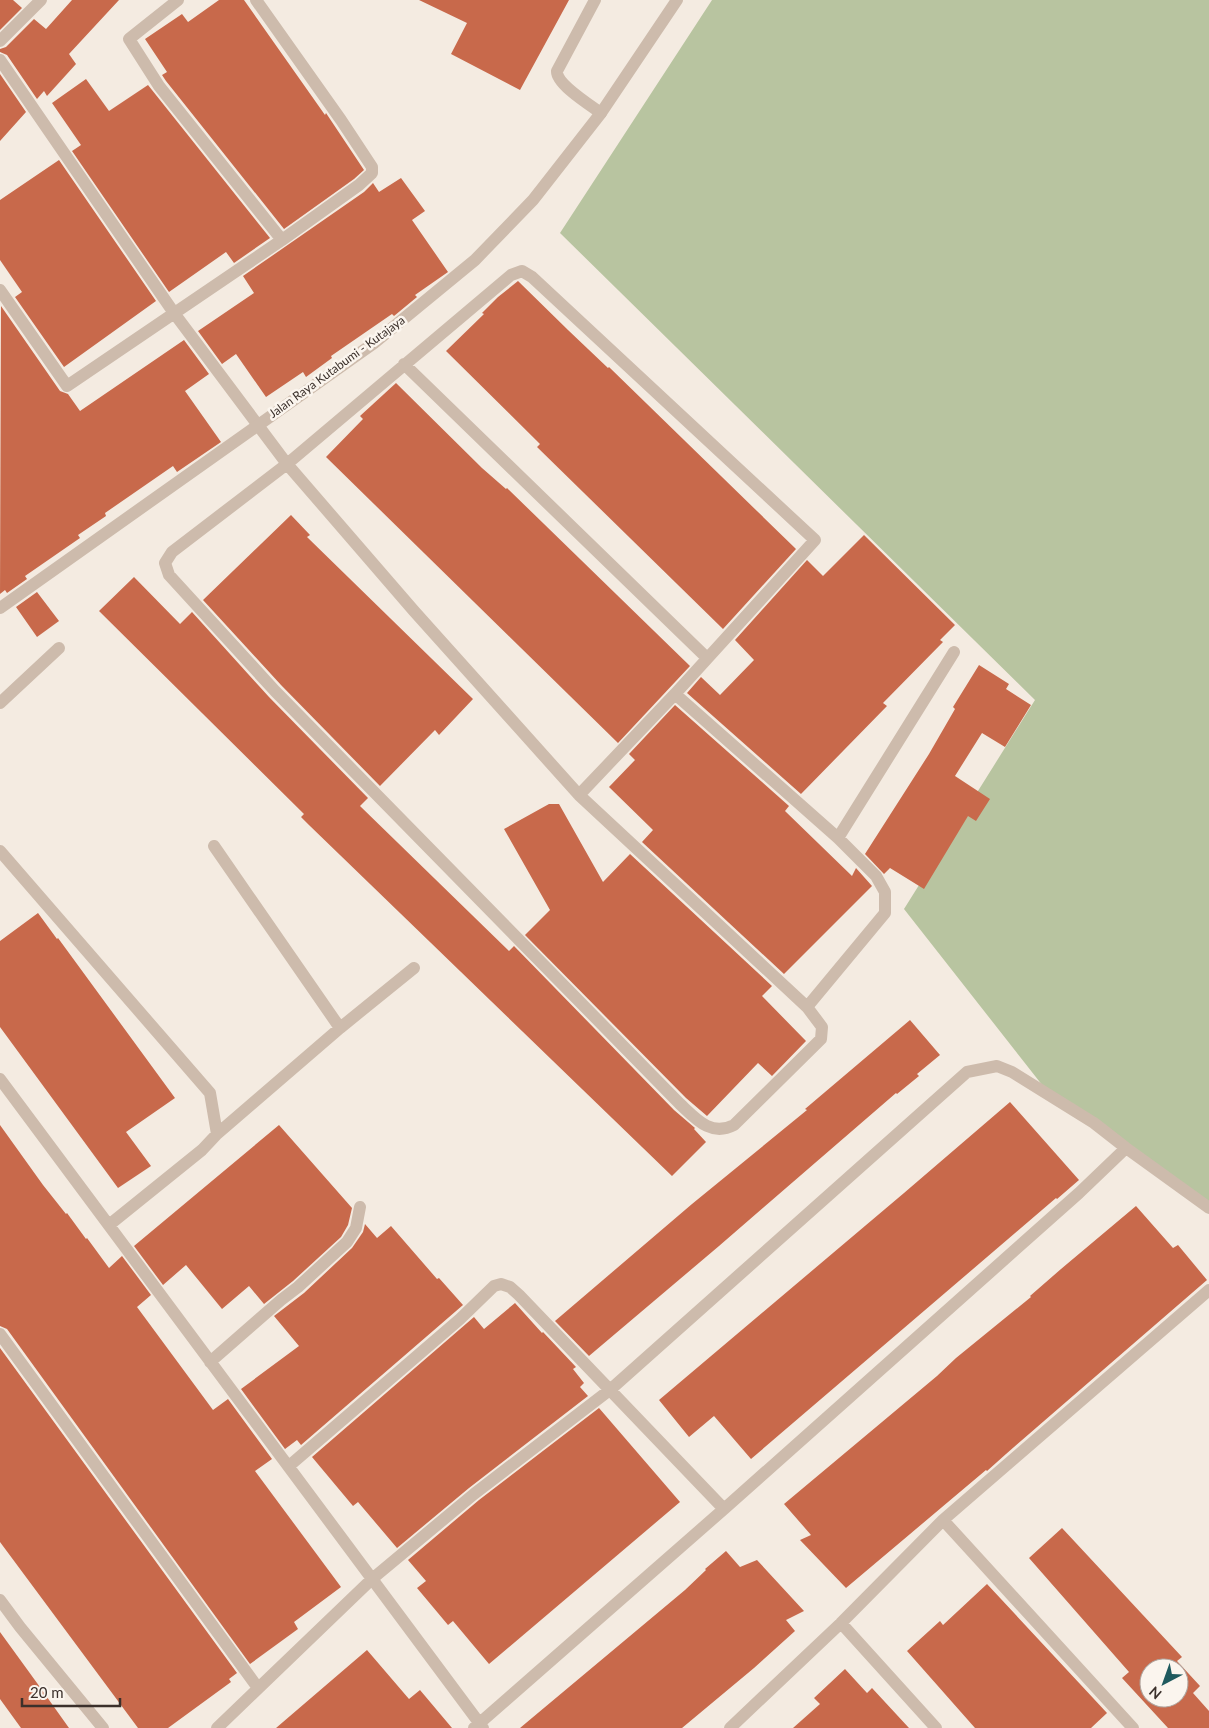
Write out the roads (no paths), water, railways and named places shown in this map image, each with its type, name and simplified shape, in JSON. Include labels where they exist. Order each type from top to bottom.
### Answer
[{"type":"street","points":[[0,41],[41,0]]},
{"type":"street","points":[[178,0],[129,39],[159,86],[282,240]]},
{"type":"street","points":[[0,290],[67,386],[282,240],[359,185],[372,172],[373,169],[336,112],[256,0]]},
{"type":"street","points":[[595,0],[556,74],[561,82],[601,113]]},
{"type":"street","name":"Jalan Raya Kutabumi - Kutajaya","points":[[0,608],[374,343],[475,260],[533,200],[601,113],[677,0]]},
{"type":"street","points":[[0,60],[174,313],[287,464],[414,611],[579,795],[807,1007],[822,1027],[821,1040],[734,1125],[726,1129],[712,1130],[680,1104],[275,691],[169,575],[165,563],[172,552],[287,464],[511,275],[522,271],[532,276],[815,540],[706,657],[675,694],[579,795]]},
{"type":"street","points":[[404,364],[706,657]]},
{"type":"street","points":[[0,703],[59,648]]},
{"type":"street","points":[[838,838],[954,652]]},
{"type":"street","points":[[675,694],[838,838],[876,876],[885,892],[885,913],[807,1007]]},
{"type":"street","points":[[214,846],[340,1028]]},
{"type":"street","points":[[0,851],[210,1093],[217,1134]]},
{"type":"street","points":[[109,1225],[202,1150],[217,1134],[340,1028],[414,968]]},
{"type":"street","points":[[217,1728],[372,1579],[474,1494],[611,1389],[967,1072],[997,1066],[1012,1072],[1094,1123],[1209,1208]]},
{"type":"street","points":[[0,1079],[289,1466],[479,1726],[1079,1193],[1126,1148]]},
{"type":"street","points":[[210,1362],[348,1242],[356,1228],[360,1207]]},
{"type":"street","points":[[289,1466],[460,1319],[488,1290],[501,1284],[510,1287],[519,1295],[724,1509]]},
{"type":"street","points":[[730,1728],[841,1623],[942,1520],[1209,1290]]},
{"type":"street","points":[[0,1334],[258,1688]]},
{"type":"street","points":[[942,1520],[1133,1728]]},
{"type":"street","points":[[0,1600],[103,1728]]},
{"type":"street","points":[[841,1623],[936,1728]]}]
